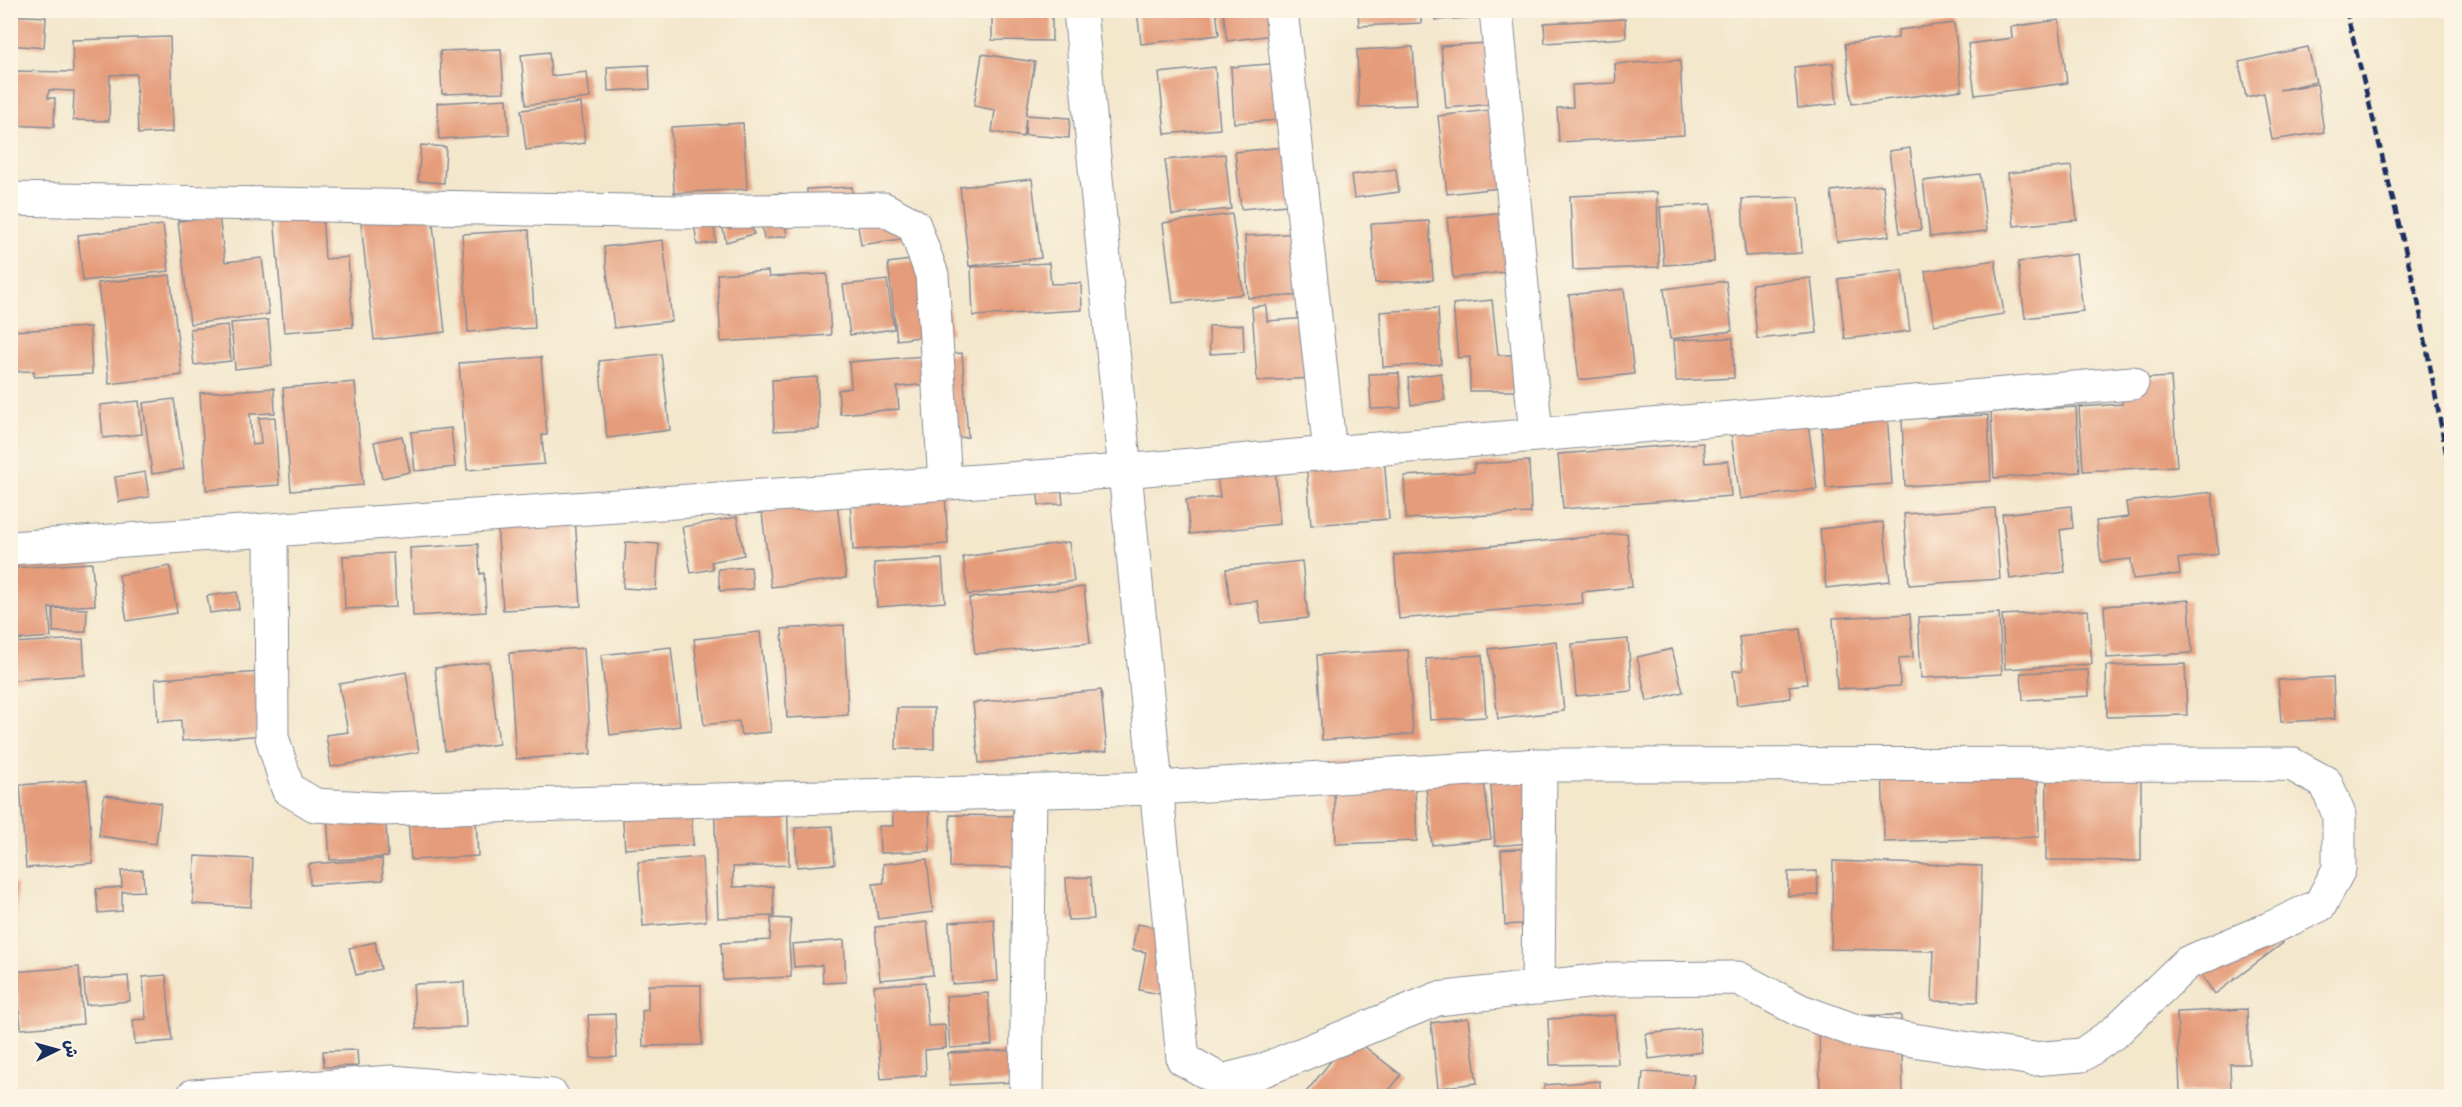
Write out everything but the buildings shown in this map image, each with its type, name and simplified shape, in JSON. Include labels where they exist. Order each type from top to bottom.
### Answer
[{"type":"street","points":[[271,530],[272,737],[288,789],[315,805],[382,809],[1156,788],[1540,765],[2291,764],[2326,783],[2339,815],[2339,868],[2320,905],[2187,963],[2115,1032],[2082,1055],[2033,1059],[1856,1031],[1801,1011],[1738,978],[1613,979],[1437,999],[1261,1071],[1222,1082],[1183,1059],[1156,788],[1123,471],[1080,10]]},
{"type":"street","points":[[1281,10],[1330,453]]},
{"type":"street","points":[[1496,10],[1536,435]]},
{"type":"street","points":[[10,199],[682,212],[884,209],[914,225],[932,275],[945,483]]},
{"type":"street","points":[[10,548],[1123,471],[2132,383]]},
{"type":"street","points":[[1538,988],[1540,765]]},
{"type":"street","points":[[1026,1096],[1030,792]]},
{"type":"street","points":[[193,1096],[392,1082],[552,1096]]},
{"type":"railway","points":[[2346,10],[2418,301],[2452,485]]}]
